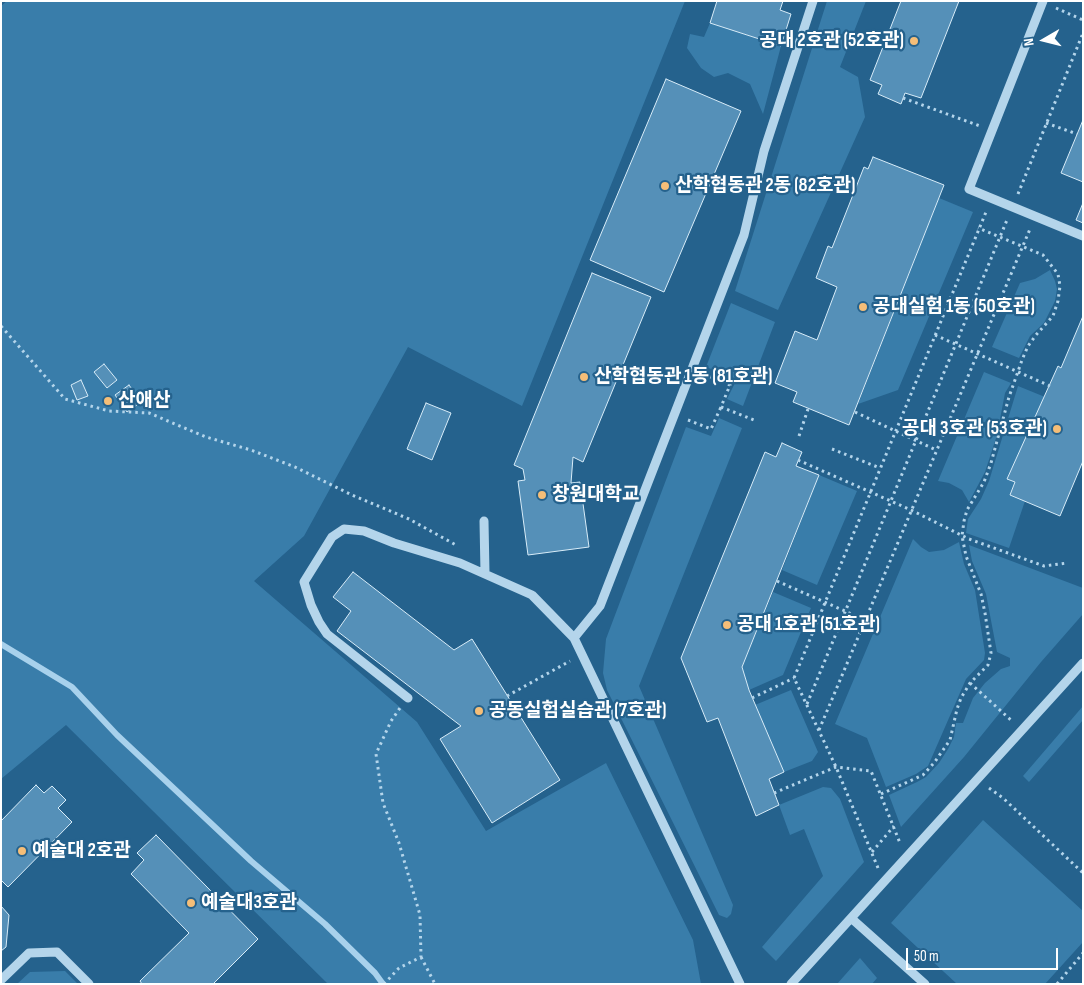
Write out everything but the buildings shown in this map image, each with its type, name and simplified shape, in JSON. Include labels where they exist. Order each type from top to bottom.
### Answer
[{"type":"lane","points":[[574,638],[600,606],[744,235],[764,150],[813,1]]},
{"type":"lane","points":[[1043,2],[969,189],[1083,236]]},
{"type":"lane","points":[[484,521],[485,573]]},
{"type":"lane","points":[[408,698],[327,634],[319,622],[304,582],[332,537],[344,529],[364,531],[394,543],[460,563],[532,595],[574,638],[740,984]]},
{"type":"lane","points":[[791,984],[1083,663]]},
{"type":"lane","points":[[851,918],[925,984]]},
{"type":"lane","points":[[1,980],[29,953],[57,952],[89,984]]},
{"type":"path","points":[[1043,2],[1083,20]]},
{"type":"path","points":[[807,705],[1083,33]]},
{"type":"path","points":[[903,98],[992,131]]},
{"type":"path","points":[[1046,123],[1077,134]]},
{"type":"path","points":[[752,698],[794,678],[987,210],[990,198]]},
{"type":"path","points":[[819,730],[1034,216]]},
{"type":"path","points":[[881,794],[923,775],[934,763],[950,740],[957,709],[970,683],[988,665],[991,653],[986,613],[981,594],[969,567],[962,536],[964,521],[967,510],[977,497],[991,462],[1009,397],[1028,346],[1053,316],[1058,301],[1060,286],[1058,274],[1043,255],[978,228]]},
{"type":"path","points":[[1,326],[64,398],[109,411],[149,413],[206,436],[251,450],[295,467],[352,495],[409,519],[463,549]]},
{"type":"path","points":[[934,335],[1050,386]]},
{"type":"path","points":[[675,416],[711,429],[730,385],[693,370]]},
{"type":"path","points":[[721,406],[754,420]]},
{"type":"path","points":[[799,436],[808,409]]},
{"type":"path","points":[[855,412],[936,450]]},
{"type":"path","points":[[832,449],[880,468]]},
{"type":"path","points":[[798,460],[911,510],[962,536],[1044,566],[1067,563]]},
{"type":"path","points":[[777,581],[865,620]]},
{"type":"path","points":[[508,696],[581,655]]},
{"type":"path","points":[[794,678],[836,768],[884,882]]},
{"type":"path","points":[[970,683],[1022,730]]},
{"type":"path","points":[[408,698],[391,721],[376,754],[382,803],[399,844],[420,915],[421,957],[435,984]]},
{"type":"path","points":[[774,793],[836,768],[871,771],[906,857]]},
{"type":"path","points":[[978,779],[1003,798],[1083,873]]},
{"type":"path","points":[[872,852],[894,826]]},
{"type":"path","points":[[1057,984],[1083,954]]},
{"type":"path","points":[[384,984],[398,968],[421,957]]},
{"type":"shaded area","points":[[7,1],[685,1],[522,406],[408,347],[304,536],[254,581],[417,722],[486,831],[606,763],[693,940],[701,984],[328,984],[66,725],[1,779],[1,6]]},
{"type":"shaded area","points":[[827,1],[866,1],[840,67],[858,77],[865,117],[778,310],[735,291]]},
{"type":"shaded area","points":[[710,23],[781,46],[763,114],[750,84],[728,73],[714,77],[701,68],[687,48],[690,34],[704,37]]},
{"type":"shaded area","points":[[939,198],[973,212],[898,390],[858,404]]},
{"type":"shaded area","points":[[1050,270],[1057,289],[1055,301],[1044,323],[1030,336],[1019,358],[992,347],[1020,283],[1035,279]]},
{"type":"shaded area","points":[[731,303],[775,322],[743,406],[727,399],[737,379],[706,367]]},
{"type":"shaded area","points":[[984,372],[1011,383],[1005,393],[997,435],[985,472],[969,502],[962,490],[949,483],[938,481]]},
{"type":"shaded area","points":[[1018,386],[1045,397],[1008,479],[1015,482],[1010,495],[1025,501],[1009,548],[966,533],[968,519],[981,499],[989,481]]},
{"type":"shaded area","points":[[719,418],[742,428],[639,686],[733,905],[731,914],[727,918],[719,915],[607,690],[603,673],[606,639],[686,427],[711,436]]},
{"type":"shaded area","points":[[819,475],[857,491],[817,585],[782,570]]},
{"type":"shaded area","points":[[913,539],[929,552],[944,550],[959,542],[964,564],[975,590],[985,653],[984,660],[966,679],[928,766],[916,774],[886,787],[867,738],[835,724]]},
{"type":"shaded area","points":[[969,545],[1083,588],[1083,614],[1041,662],[964,757],[901,827],[889,795],[926,777],[939,763],[948,749],[954,737],[956,723],[963,723],[973,698],[985,683],[1001,669],[1010,666],[1010,658],[997,652],[986,594],[972,561]]},
{"type":"shaded area","points":[[773,592],[811,608],[783,675],[749,690],[742,667]]},
{"type":"shaded area","points":[[791,690],[818,752],[812,761],[784,772],[755,705]]},
{"type":"shaded area","points":[[1083,706],[1083,720],[1029,782],[1023,776]]},
{"type":"shaded area","points":[[823,787],[831,788],[840,799],[864,862],[776,961],[762,947],[823,876],[804,829],[790,835],[779,805]]},
{"type":"shaded area","points":[[983,820],[1083,911],[1083,942],[1045,984],[957,984],[891,923]]},
{"type":"shaded area","points":[[860,958],[877,978],[872,984],[837,984]]},
{"type":"shaded area","points":[[65,971],[78,984],[17,984],[30,972]]},
{"type":"waterway","points":[[1,644],[72,687],[117,735],[251,861],[325,924],[375,973],[383,984]]},
{"type":"place","name":"공대 2호관 (52호관)","points":[[914,41]]},
{"type":"place","name":"산학협동관 2동 (82호관)","points":[[665,186]]},
{"type":"place","name":"공대실험 1동 (50호관)","points":[[863,307]]},
{"type":"place","name":"산학협동관 1동 (81호관)","points":[[584,377]]},
{"type":"place","name":"산애산","points":[[108,401]]},
{"type":"place","name":"공대 3호관 (53호관)","points":[[1057,429]]},
{"type":"place","name":"창원대학교","points":[[542,495]]},
{"type":"place","name":"공대 1호관 (51호관)","points":[[727,625]]},
{"type":"place","name":"공동실험실습관 (7호관)","points":[[479,711]]},
{"type":"place","name":"예술대 2호관","points":[[22,851]]},
{"type":"place","name":"예술대3호관","points":[[191,903]]}]
